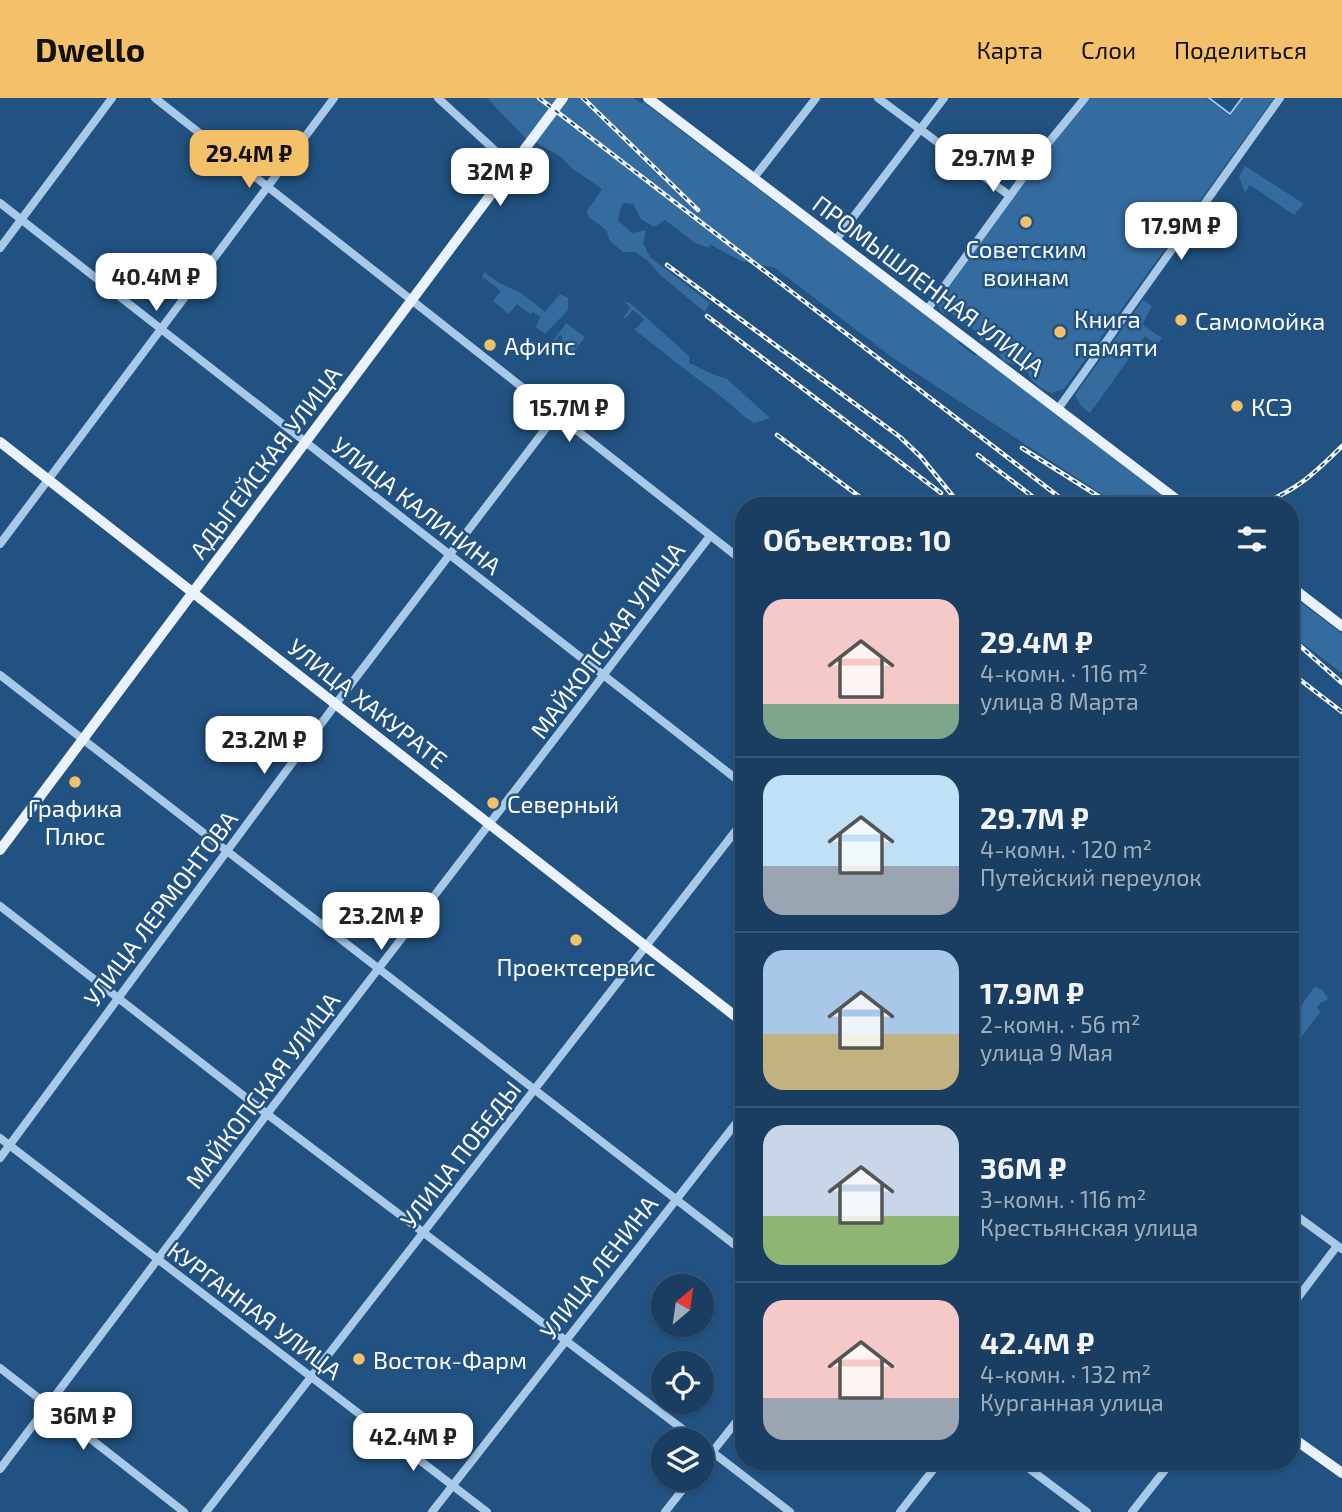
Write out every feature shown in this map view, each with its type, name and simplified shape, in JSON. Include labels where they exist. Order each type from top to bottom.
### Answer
[{"type":"main road","name":"АДЫГЕЙСКАЯ УЛИЦА","points":[[0,850],[563,98]]},
{"type":"main road","name":"ПРОМЫШЛЕННАЯ УЛИЦА","points":[[648,98],[1173,497]]},
{"type":"main road","name":"УЛИЦА ХАКУРАТЕ","points":[[0,442],[735,1016]]},
{"type":"main road","points":[[1299,593],[1342,626]]},
{"type":"main road","points":[[1299,1442],[1342,1473]]},
{"type":"street","points":[[0,248],[112,98]]},
{"type":"street","points":[[155,98],[735,555]]},
{"type":"street","points":[[0,544],[334,98]]},
{"type":"street","points":[[438,98],[512,166]]},
{"type":"street","points":[[753,179],[816,98]]},
{"type":"street","points":[[878,98],[1010,196]]},
{"type":"street","points":[[835,241],[944,98]]},
{"type":"street","points":[[927,310],[1085,98]]},
{"type":"street","points":[[1058,409],[1280,98]]},
{"type":"street","name":"УЛИЦА КАЛИНИНА","points":[[0,203],[735,778]]},
{"type":"street","name":"УЛИЦА ЛЕРМОНТОВА","points":[[0,1157],[335,705],[556,415]]},
{"type":"street","name":"МАЙКОПСКАЯ УЛИЦА","points":[[0,1469],[267,1114],[710,536]]},
{"type":"street","points":[[0,675],[735,1245]]},
{"type":"street","name":"УЛИЦА ПОБЕДЫ","points":[[206,1512],[735,832]]},
{"type":"street","points":[[0,906],[267,1114],[681,1428]]},
{"type":"street","name":"УЛИЦА ЛЕНИНА","points":[[432,1512],[735,1124]]},
{"type":"street","name":"КУРГАННАЯ УЛИЦА","points":[[0,1138],[487,1512]]},
{"type":"street","points":[[1299,1217],[1340,1247],[1299,1297]]},
{"type":"street","points":[[0,1368],[184,1512]]},
{"type":"street","points":[[714,1450],[735,1423]]},
{"type":"street","points":[[714,1454],[735,1470]]},
{"type":"street","points":[[735,1470],[790,1512]]},
{"type":"street","points":[[900,1512],[933,1470]]},
{"type":"street","points":[[1031,1470],[1087,1512]]},
{"type":"street","points":[[1132,1512],[1165,1470]]},
{"type":"street","points":[[665,1512],[682,1491]]},
{"type":"shaded area","points":[[487,98],[559,98],[526,139]]},
{"type":"shaded area","points":[[569,98],[634,98],[642,104],[643,102],[959,340],[958,343],[975,356],[977,354],[1166,497],[1106,497],[893,358],[775,268],[741,261],[709,244],[710,248],[695,243],[665,220],[654,227],[641,219],[633,204],[624,203],[618,221],[633,233],[646,230],[643,243],[650,257],[710,303],[705,312],[636,252],[623,252],[610,241],[606,230],[588,216],[587,211],[602,189],[570,167],[561,157],[535,142]]},
{"type":"shaded area","points":[[1090,98],[1206,98],[1230,116],[1243,98],[1274,98],[1064,389],[1051,393],[1035,383],[1026,370],[1004,361],[999,352],[1000,346],[991,339],[986,342],[979,341],[982,336],[947,310],[943,314],[937,305],[1038,159]]},
{"type":"shaded area","points":[[1245,166],[1304,204],[1294,215],[1250,185],[1245,192],[1239,177]]},
{"type":"shaded area","points":[[484,272],[499,283],[521,293],[545,312],[560,294],[568,298],[568,310],[545,334],[536,327],[540,317],[533,312],[530,314],[517,304],[509,314],[493,301],[501,291],[482,279]]},
{"type":"shaded area","points":[[1143,300],[1152,306],[1142,325],[1162,338],[1157,345],[1145,336],[1090,413],[1081,406],[1075,395]]},
{"type":"shaded area","points":[[624,301],[630,303],[689,356],[689,363],[726,378],[770,418],[754,423],[645,338],[634,329],[644,319],[633,310],[623,318],[630,308]]},
{"type":"shaded area","points":[[566,323],[585,337],[568,359],[555,349],[563,337],[560,335],[550,345]]},
{"type":"shaded area","points":[[1299,601],[1342,634],[1342,673],[1299,641],[1299,625],[1302,626],[1299,622]]},
{"type":"shaded area","points":[[1315,986],[1328,998],[1321,1002],[1317,1008],[1321,1011],[1299,1040],[1299,1008]]},
{"type":"waterway","points":[[1209,98],[1230,114],[1242,98]]},
{"type":"railway","points":[[539,98],[1059,497]]},
{"type":"railway","points":[[583,98],[698,210]]},
{"type":"railway","points":[[667,265],[900,437],[921,457],[954,497]]},
{"type":"railway","points":[[707,316],[941,493]]},
{"type":"railway","points":[[777,435],[860,497]]},
{"type":"railway","points":[[1276,497],[1302,482],[1342,446]]},
{"type":"railway","points":[[1022,448],[1100,497]]},
{"type":"railway","points":[[978,455],[1033,497]]},
{"type":"railway","points":[[1299,645],[1342,683]]},
{"type":"railway","points":[[1299,679],[1342,712]]},
{"type":"place","name":"Советским воинам","points":[[1026,222]]},
{"type":"place","name":"Самомойка","points":[[1181,320]]},
{"type":"place","name":"Книга памяти","points":[[1060,332]]},
{"type":"place","name":"Афипс","points":[[490,345]]},
{"type":"place","name":"КСЭ","points":[[1237,406]]},
{"type":"place","name":"Графика Плюс","points":[[75,782]]},
{"type":"place","name":"Северный","points":[[493,803]]},
{"type":"place","name":"Проектсервис","points":[[576,940]]},
{"type":"place","name":"Восток-Фарм","points":[[359,1359]]}]
